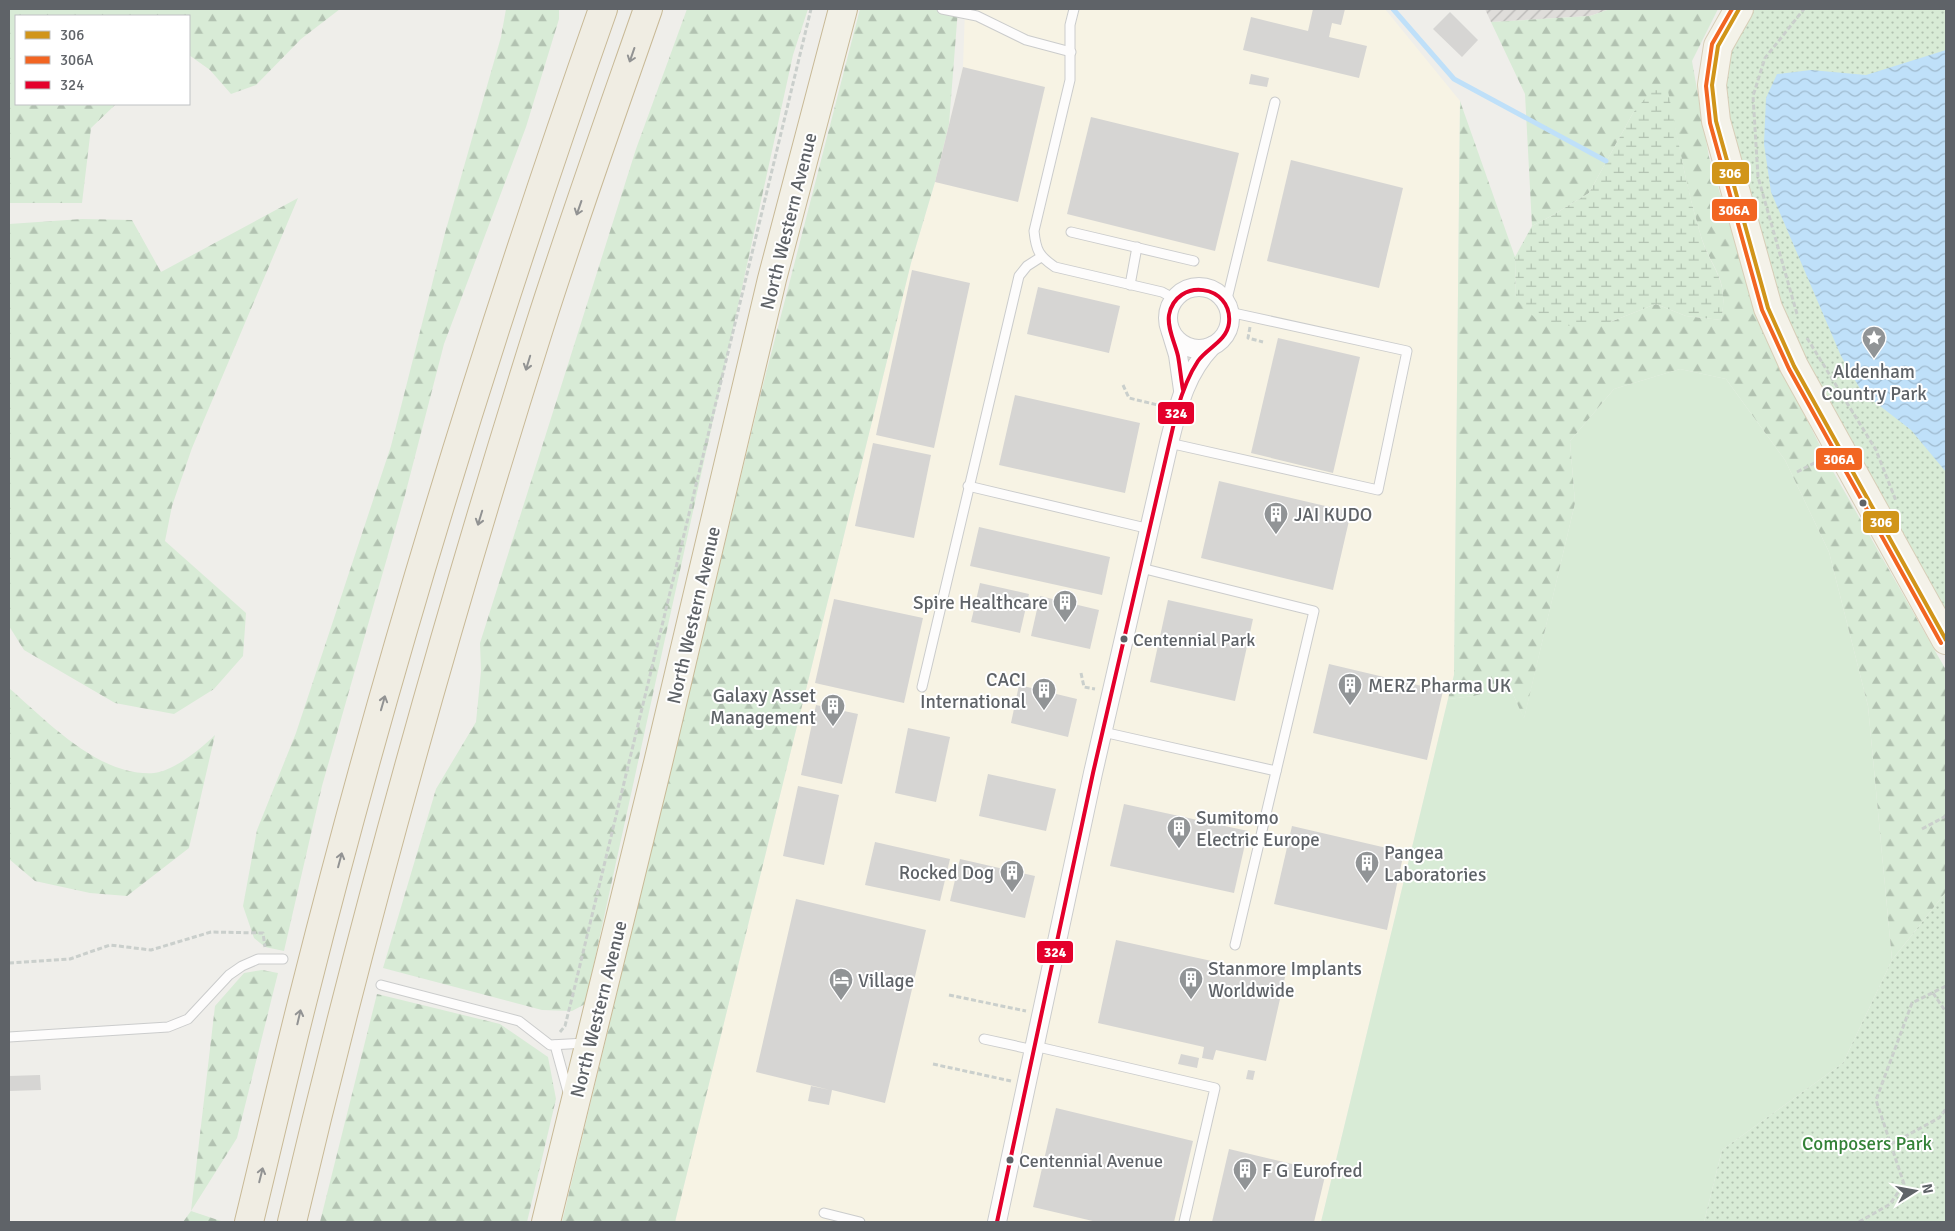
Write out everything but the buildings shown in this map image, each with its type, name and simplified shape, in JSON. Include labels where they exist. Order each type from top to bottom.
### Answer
[{"type":"highway","points":[[249,1222],[310,970],[409,613],[502,302],[604,9]]},
{"type":"highway","points":[[292,1222],[352,973],[449,623],[540,324],[648,9]]},
{"type":"highway","name":"North Western Avenue","points":[[546,1222],[660,754],[772,279],[843,9]]},
{"type":"main road","points":[[1739,9],[1718,46],[1712,85],[1716,122],[1768,308],[1794,366],[1946,640]]},
{"type":"street","points":[[997,1222],[1103,732],[1182,390],[1199,360],[1227,332],[1227,308],[1219,295],[1201,288],[1191,288],[1175,299],[1169,314],[1178,355],[1182,390]]},
{"type":"street","points":[[1171,330],[1176,339],[1193,349],[1212,346]]},
{"type":"lane","points":[[942,9],[977,16],[1026,40],[1070,52]]},
{"type":"lane","points":[[1074,9],[1070,25],[1070,80],[1034,232],[1036,245],[1041,257],[1055,267],[1162,292],[1175,299]]},
{"type":"lane","points":[[1169,443],[1378,490],[1407,351],[1252,317],[1227,308],[1275,102]]},
{"type":"lane","points":[[1071,232],[1194,261]]},
{"type":"lane","points":[[1130,285],[1137,247]]},
{"type":"lane","points":[[922,687],[1019,276],[1026,266],[1041,257]]},
{"type":"lane","points":[[968,486],[1151,529]]},
{"type":"lane","points":[[1141,568],[1314,611],[1235,945]]},
{"type":"lane","points":[[1103,732],[1276,771]]},
{"type":"lane","points":[[9,1037],[168,1027],[188,1019],[229,976],[242,966],[258,959],[283,960]]},
{"type":"lane","points":[[381,984],[519,1021],[552,1045],[573,1109]]},
{"type":"lane","points":[[984,1039],[1034,1048],[1216,1088],[1184,1222]]},
{"type":"lane","points":[[552,1045],[589,1042]]},
{"type":"lane","points":[[824,1213],[860,1222]]},
{"type":"path","points":[[552,1045],[565,1026],[573,994],[811,9]]},
{"type":"path","points":[[1797,316],[1758,178],[1753,96],[1765,58],[1804,9]]},
{"type":"path","points":[[1252,317],[1248,338],[1263,342]]},
{"type":"path","points":[[1805,334],[1876,450],[1897,504]]},
{"type":"path","points":[[1123,385],[1129,398],[1177,410]]},
{"type":"path","points":[[1798,472],[1840,449]]},
{"type":"path","points":[[1081,673],[1084,687],[1112,692]]},
{"type":"path","points":[[1922,829],[1946,816]]},
{"type":"path","points":[[9,963],[70,959],[110,945],[152,950],[211,932],[263,932],[266,953]]},
{"type":"path","points":[[1859,1222],[1890,1204],[1904,1184],[1876,1100],[1912,1003],[1946,986]]},
{"type":"path","points":[[1932,993],[1946,1012]]},
{"type":"path","points":[[949,995],[1041,1014]]},
{"type":"path","points":[[933,1064],[1026,1084]]},
{"type":"path","points":[[1890,1144],[1939,1118],[1946,1108]]},
{"type":"shaded area","name":"Centennial Park","points":[[965,9],[1385,9],[1460,101],[1454,675],[1321,1222],[675,1222],[911,263],[935,182],[963,67]]},
{"type":"shaded area","points":[[1485,9],[1610,9],[1590,16],[1491,22]]},
{"type":"green space","points":[[9,9],[340,9],[301,39],[256,85],[231,94],[210,70],[190,56],[190,15],[15,15],[15,105],[115,105],[91,128],[82,203],[9,203]]},
{"type":"green space","points":[[506,9],[559,9],[559,19],[526,127],[444,344],[405,495],[322,786],[284,951],[265,947],[254,938],[243,906],[257,830],[296,733],[391,446],[445,233],[501,37]]},
{"type":"green space","points":[[687,9],[808,9],[793,55],[585,1004],[572,1011],[542,1010],[383,968],[436,789],[476,722],[481,671],[480,643],[636,149]]},
{"type":"green space","points":[[860,9],[958,9],[949,124],[935,182],[911,263],[675,1222],[562,1222],[761,393]]},
{"type":"green space","points":[[1610,9],[1718,9],[1692,61],[1709,157],[1760,325],[1830,466],[1946,670],[1946,892],[1892,960],[1868,706],[1829,552],[1785,460],[1726,379],[1680,369],[1614,389],[1570,441],[1575,503],[1524,719],[1513,694],[1498,689],[1474,696],[1448,699],[1454,675],[1460,101],[1515,257],[1516,299],[1610,322],[1656,304],[1686,316],[1721,320],[1723,293],[1721,283],[1704,245],[1695,216],[1667,91],[1633,113],[1589,193],[1532,226],[1525,94],[1491,22],[1590,16]]},
{"type":"green space","name":"Aldenham Country Park","points":[[1751,9],[1946,9],[1946,619],[1777,307],[1721,96],[1729,41]]},
{"type":"green space","points":[[1652,90],[1668,91],[1695,216],[1704,246],[1721,283],[1723,305],[1721,320],[1686,316],[1656,304],[1610,322],[1570,326],[1536,319],[1516,299],[1515,257],[1532,226],[1589,193],[1633,113]]},
{"type":"green space","points":[[298,198],[192,448],[172,506],[165,541],[246,613],[243,656],[214,689],[174,714],[115,703],[24,650],[9,626],[9,224],[82,219],[132,220],[161,272]]},
{"type":"green space","points":[[1680,369],[1726,379],[1785,460],[1829,552],[1868,706],[1892,960],[1843,1063],[1722,1150],[1704,1222],[1321,1222],[1448,699],[1474,696],[1498,689],[1513,694],[1524,718],[1575,503],[1570,441],[1614,389]]},
{"type":"green space","points":[[9,688],[57,730],[94,757],[113,766],[134,772],[154,773],[179,764],[215,735],[189,848],[127,896],[90,893],[35,881],[9,859]]},
{"type":"green space","name":"Composers Park","points":[[1946,892],[1946,1222],[1704,1222],[1722,1150],[1843,1063],[1892,960]]},
{"type":"green space","points":[[262,970],[278,973],[237,1138],[191,1211],[215,1006],[244,973]]},
{"type":"green space","points":[[377,994],[500,1024],[548,1057],[556,1099],[527,1222],[320,1222]]},
{"type":"green space","points":[[191,1211],[224,1222],[183,1222]]},
{"type":"water","points":[[1946,50],[1946,472],[1911,430],[1862,392],[1841,356],[1771,192],[1764,144],[1766,98],[1777,74],[1811,70],[1866,75]]},
{"type":"waterway","points":[[1393,9],[1454,79],[1606,161]]},
{"type":"transit line","name":"306A","points":[[1732,9],[1712,44],[1706,86],[1710,123],[1762,310],[1789,369],[1941,643]]},
{"type":"transit line","name":"306","points":[[1739,9],[1718,46],[1712,85],[1716,121],[1768,308],[1794,366],[1946,640]]},
{"type":"transit line","name":"324","points":[[997,1222],[1093,773],[1177,410],[1194,367],[1202,356],[1225,335],[1229,323],[1228,310],[1222,300],[1214,293],[1203,290],[1192,291],[1182,295],[1174,303],[1169,315],[1169,325],[1178,356],[1183,390]]},
{"type":"place","name":"Aldenham Country Park","points":[[1874,359]]},
{"type":"place","name":"JAI KUDO","points":[[1276,535]]},
{"type":"place","name":"Spire Healthcare","points":[[1065,623]]},
{"type":"place","name":"Centennial Park","points":[[1124,639]]},
{"type":"place","name":"MERZ Pharma UK","points":[[1350,706]]},
{"type":"place","name":"CACI International","points":[[1044,711]]},
{"type":"place","name":"Galaxy Asset Management","points":[[833,727]]},
{"type":"place","name":"Sumitomo Electric Europe","points":[[1179,849]]},
{"type":"place","name":"Pangea Laboratories","points":[[1367,884]]},
{"type":"place","name":"Rocked Dog","points":[[1012,893]]},
{"type":"place","name":"Stanmore Implants Worldwide","points":[[1191,1000]]},
{"type":"place","name":"Village","points":[[841,1001]]},
{"type":"place","name":"Centennial Avenue","points":[[1010,1160]]},
{"type":"place","name":"F G Eurofred","points":[[1245,1191]]}]
